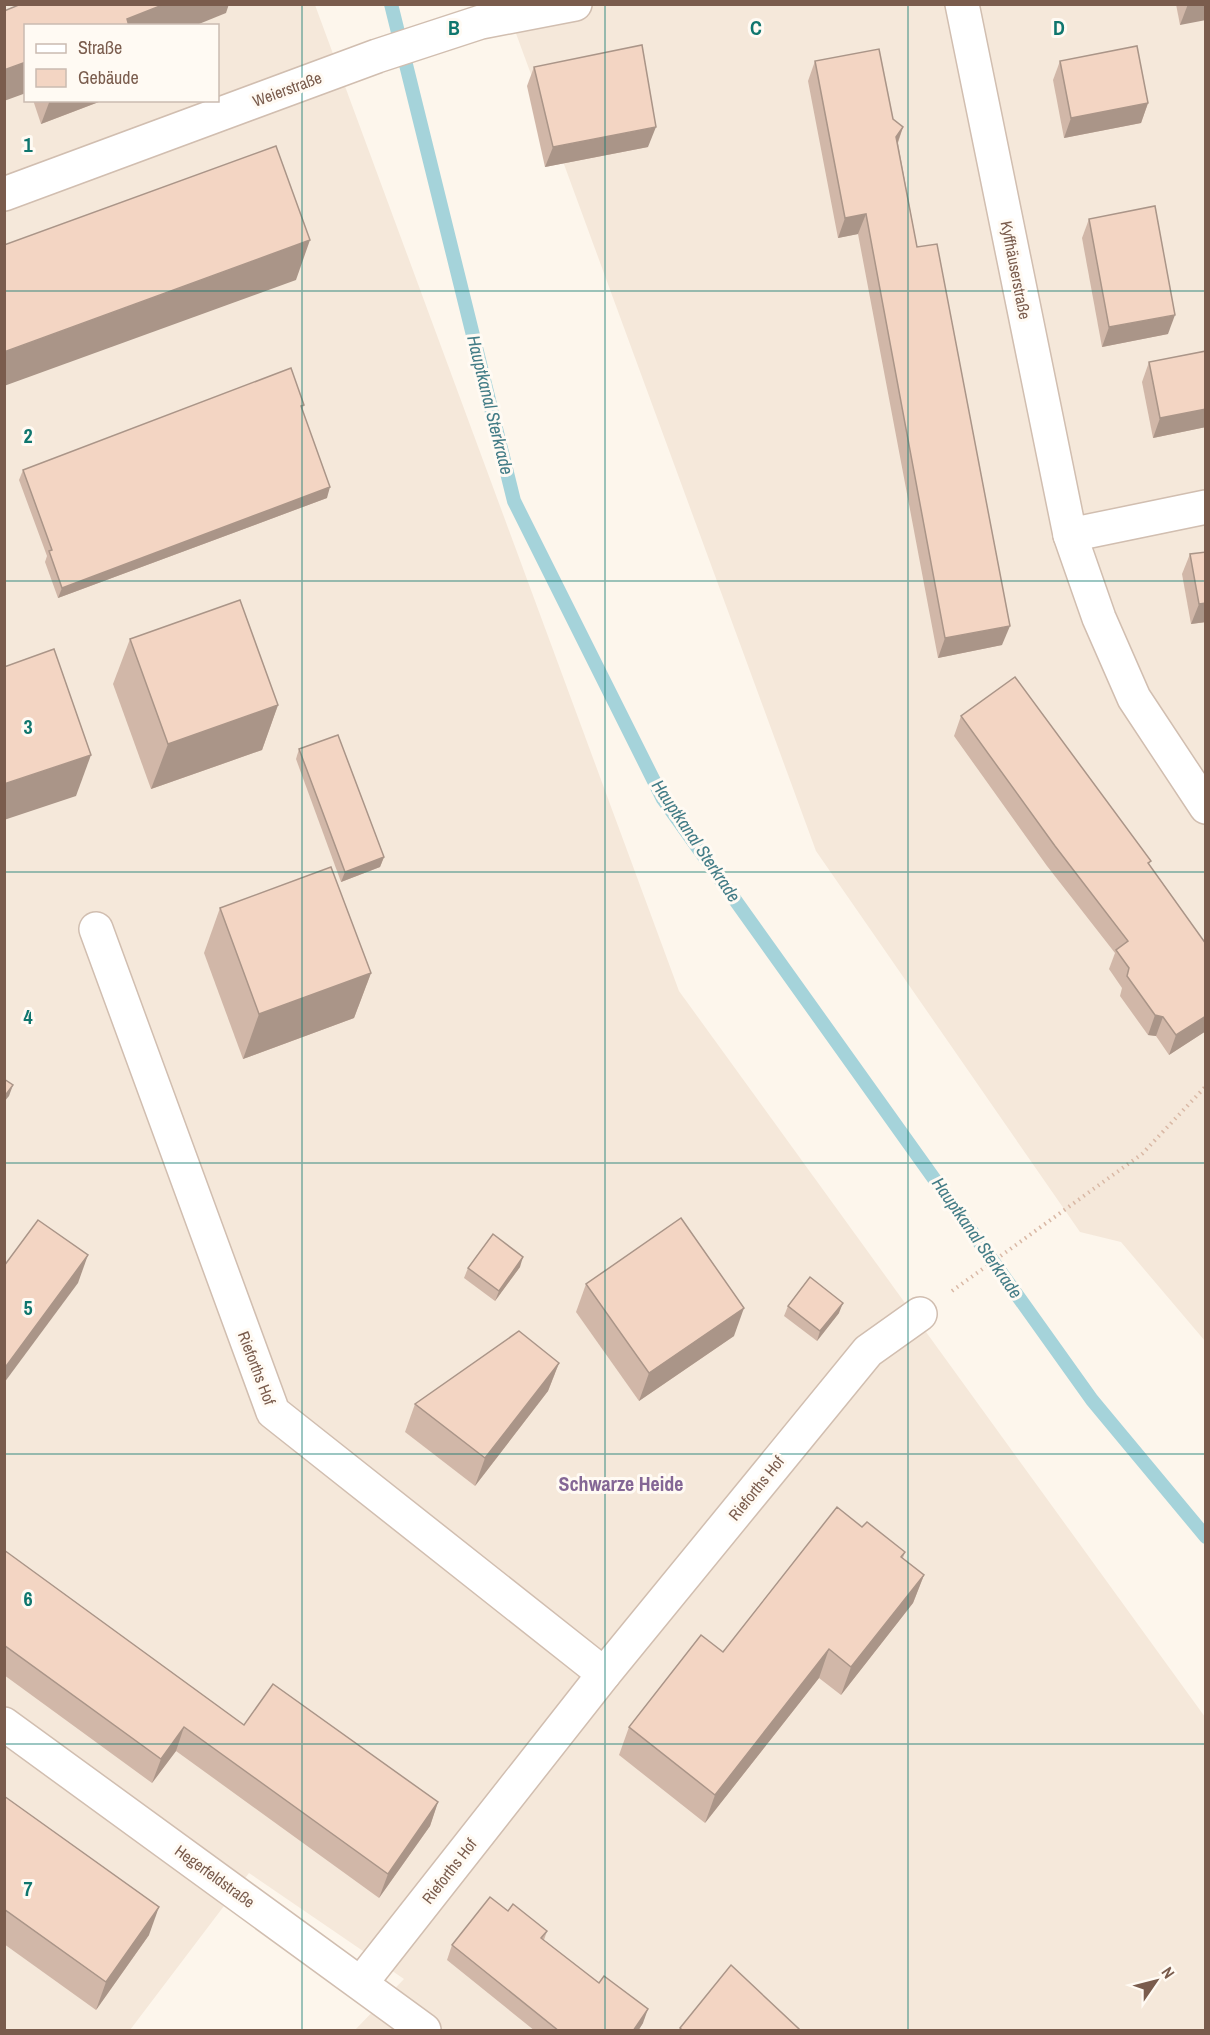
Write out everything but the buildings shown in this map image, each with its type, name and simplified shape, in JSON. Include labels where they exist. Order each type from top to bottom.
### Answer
[{"type":"street","name":"Weierstraße","points":[[4,194],[377,56],[481,22],[574,4]]},
{"type":"street","name":"Kyffhäuserstraße","points":[[962,4],[1070,536],[1099,618],[1134,698],[1206,807]]},
{"type":"street","points":[[1070,536],[1206,507]]},
{"type":"street","name":"Rieforths Hof","points":[[96,929],[273,1412],[603,1674]]},
{"type":"street","name":"Rieforths Hof","points":[[361,1983],[603,1674],[868,1351],[920,1314]]},
{"type":"street","name":"Hegerfeldstraße","points":[[4,1724],[424,2031]]},
{"type":"path","points":[[920,1314],[1037,1232],[1142,1154],[1206,1086]]},
{"type":"shaded area","points":[[591,4],[1205,5],[1205,1341],[1121,1242],[1080,1232],[816,851],[514,28]]},
{"type":"shaded area","points":[[5,5],[315,5],[679,991],[1205,1717],[1205,2030],[355,2030],[404,1979],[249,1873],[130,2030],[5,2030]]},
{"type":"waterway","name":"Hauptkanal Sterkrade","points":[[391,4],[514,501],[663,799],[1092,1400],[1206,1537]]},
{"type":"district","name":"Schwarze Heide","points":[[621,1484]]}]
